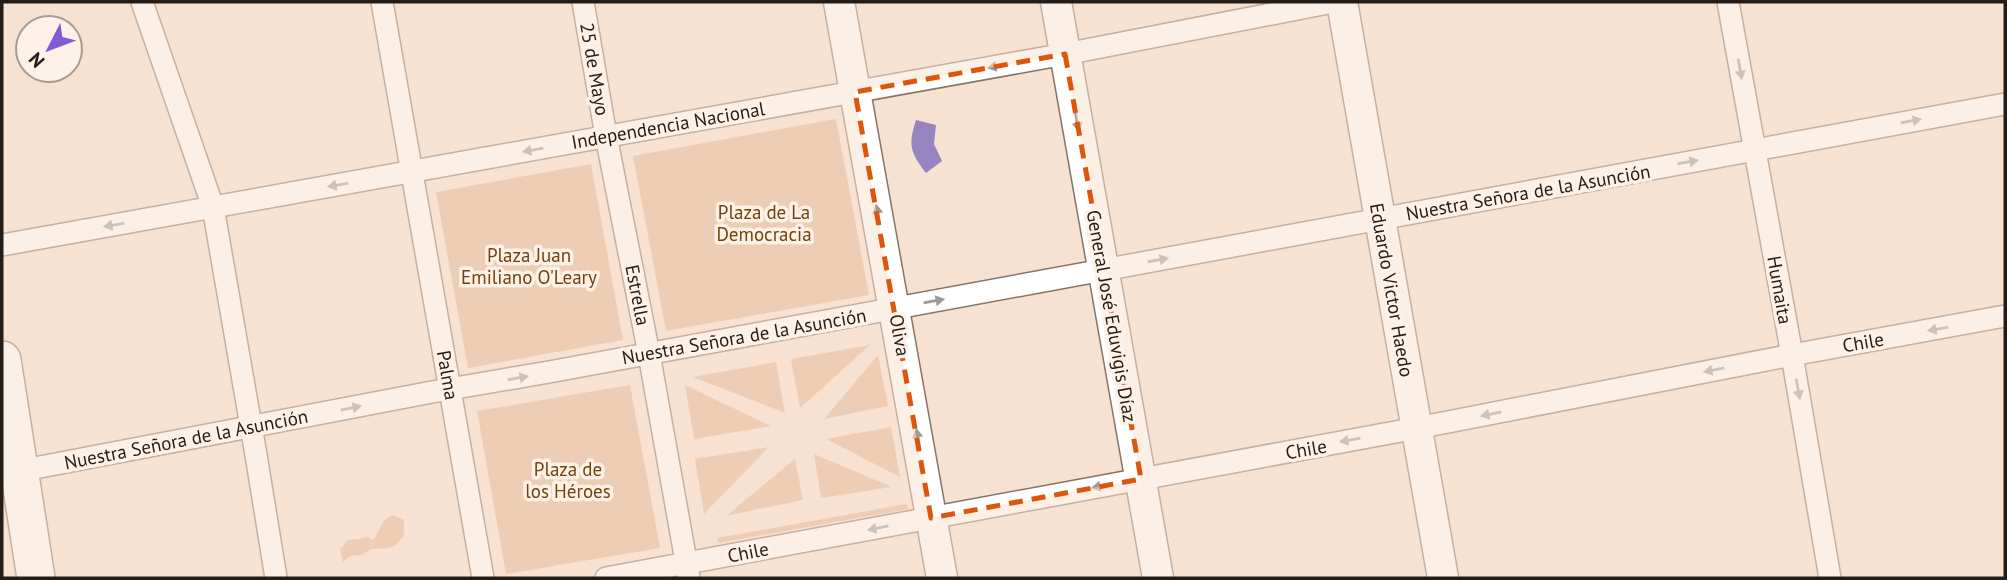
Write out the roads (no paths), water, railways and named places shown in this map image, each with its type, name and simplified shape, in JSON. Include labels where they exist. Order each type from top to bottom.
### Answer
[{"type":"highway","points":[[2,360],[36,578]]},
{"type":"street","points":[[142,2],[213,207],[276,578]]},
{"type":"street","name":"Palma","points":[[382,2],[408,172],[483,578]]},
{"type":"street","name":"25 de Mayo","points":[[583,2],[606,136]]},
{"type":"street","name":"Oliva","points":[[839,2],[942,578]]},
{"type":"street","name":"General José Eduvigis Díaz","points":[[1056,2],[1158,578]]},
{"type":"street","name":"Independencia Nacional","points":[[2,245],[1065,54],[1333,2]]},
{"type":"street","name":"Eduardo Victor Haedo","points":[[1342,2],[1443,578]]},
{"type":"street","name":"Humaita","points":[[1728,2],[1830,578]]},
{"type":"street","name":"Nuestra Señora de la Asunción","points":[[19,471],[2005,104]]},
{"type":"street","name":"Estrella","points":[[606,136],[649,354],[687,571]]},
{"type":"street","name":"Chile","points":[[606,578],[687,571],[931,518],[2005,316]]},
{"type":"park label","name":"Plaza de La Democracia","points":[[764,223]]},
{"type":"park label","name":"Plaza Juan Emiliano O'Leary","points":[[529,266]]},
{"type":"park label","name":"Plaza de los Héroes","points":[[568,480]]}]
